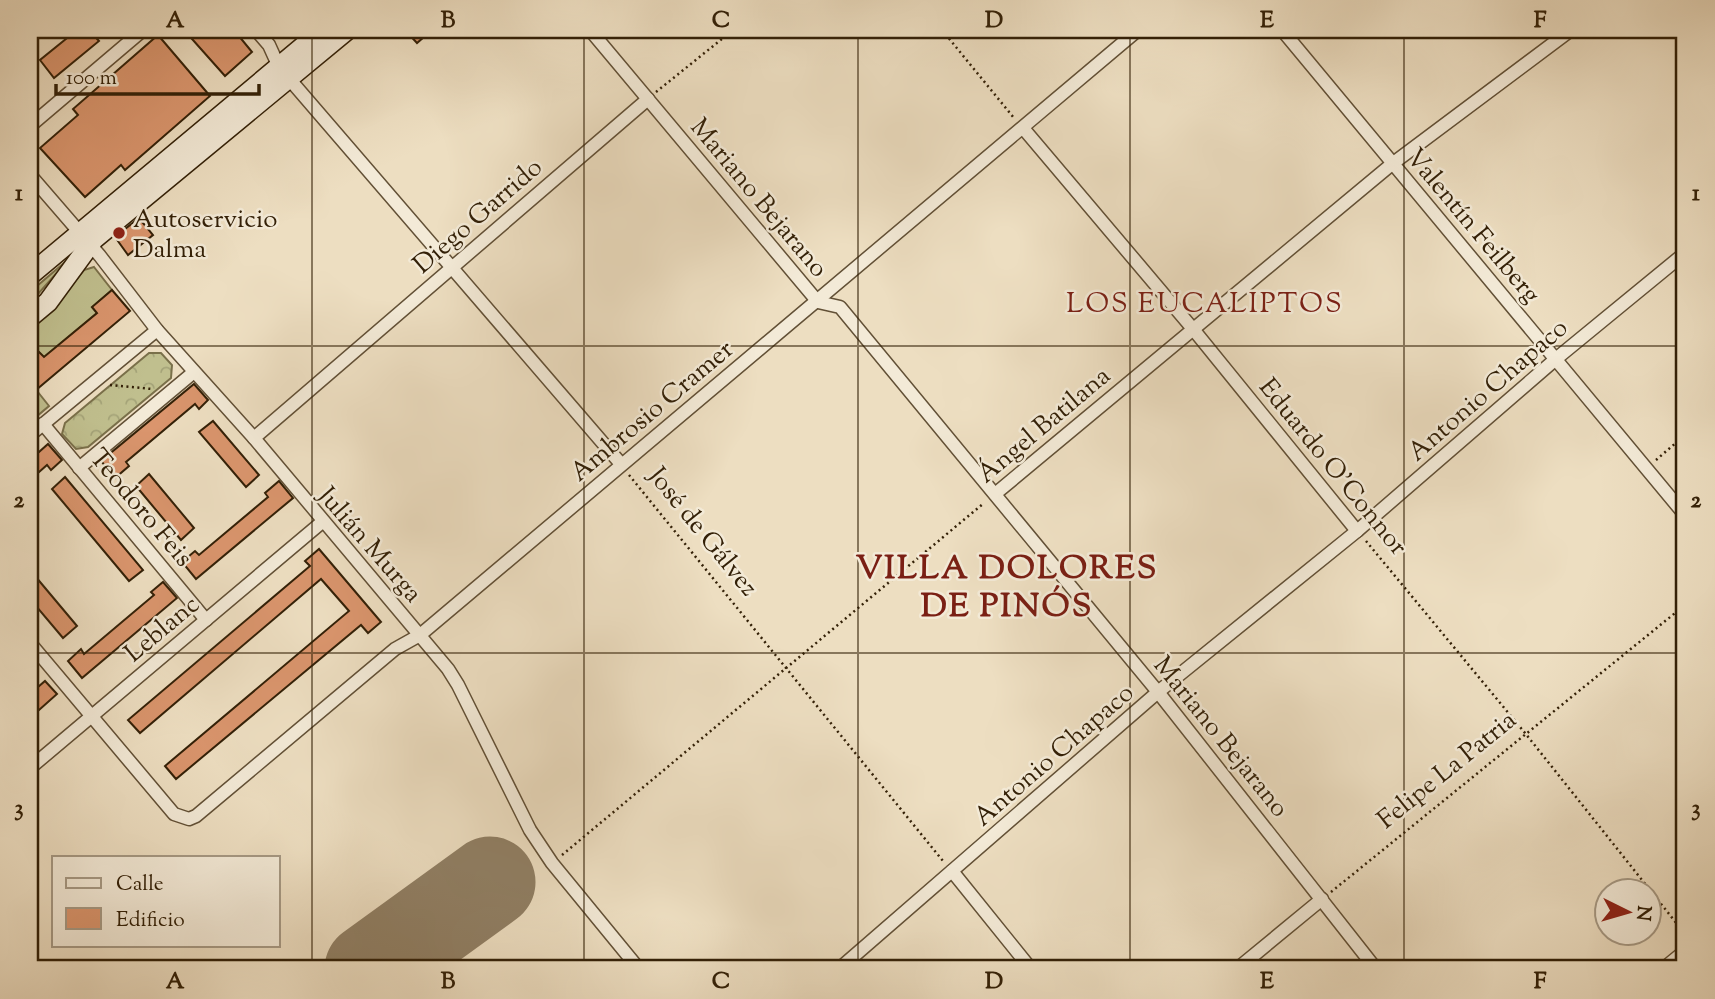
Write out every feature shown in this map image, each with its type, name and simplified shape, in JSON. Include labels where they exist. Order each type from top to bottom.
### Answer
[{"type":"main road","points":[[284,73],[323,30]]},
{"type":"main road","points":[[30,275],[84,238],[284,73],[347,30]]},
{"type":"main road","points":[[30,317],[48,302],[84,238]]},
{"type":"street","points":[[30,126],[143,30]]},
{"type":"street","name":"José de Gálvez","points":[[256,30],[269,45],[284,73],[621,464]]},
{"type":"street","name":"Mariano Bejarano","points":[[590,30],[818,302],[839,307],[1158,692],[1376,969]]},
{"type":"street","name":"Ambrosio Cramer","points":[[93,717],[174,814],[189,819],[395,649],[420,635],[1138,30]]},
{"type":"street","name":"Valentín Feilberg","points":[[1282,30],[1685,515]]},
{"type":"street","name":"Ángel Batilana","points":[[995,494],[1392,164],[1572,30]]},
{"type":"street","name":"Diego Garrido","points":[[254,439],[452,265],[648,99]]},
{"type":"street","name":"Eduardo O'Connor","points":[[1023,128],[1193,329],[1357,531]]},
{"type":"street","name":"Julián Murga","points":[[30,175],[157,330],[254,439],[321,523],[420,635],[458,685],[521,813],[552,863],[639,969]]},
{"type":"street","name":"Antonio Chapaco","points":[[839,969],[1158,692],[1357,531],[1557,358],[1685,253]]},
{"type":"street","points":[[30,435],[157,330]]},
{"type":"street","points":[[79,468],[194,372]]},
{"type":"street","name":"Teodoro Feis","points":[[43,424],[206,620]]},
{"type":"street","name":"Leblanc","points":[[30,768],[321,523]]},
{"type":"street","points":[[30,643],[93,717]]},
{"type":"street","points":[[952,872],[1031,969]]},
{"type":"street","points":[[1237,969],[1322,899]]},
{"type":"street","points":[[1663,969],[1685,951]]},
{"type":"path","points":[[648,99],[733,30]]},
{"type":"path","points":[[942,30],[1023,128]]},
{"type":"path","points":[[92,383],[171,391]]},
{"type":"path","points":[[1647,468],[1685,435]]},
{"type":"path","name":"José de Gálvez","points":[[621,464],[952,872]]},
{"type":"path","name":"Ángel Batilana","points":[[552,863],[995,494]]},
{"type":"path","name":"Eduardo O'Connor","points":[[1357,531],[1525,733],[1685,934]]},
{"type":"path","name":"Felipe La Patria","points":[[1322,899],[1685,605]]},
{"type":"green space","points":[[71,257],[30,303],[30,292]]},
{"type":"green space","points":[[94,267],[112,290],[92,307],[97,313],[44,357],[39,352],[30,359],[30,328],[51,310],[84,270]]},
{"type":"green space","points":[[149,353],[161,353],[172,365],[171,378],[88,447],[76,449],[62,434],[65,423]]},
{"type":"green space","points":[[30,382],[49,406],[30,422]]},
{"type":"building","points":[[77,30],[89,30],[99,41],[54,78],[40,60]]},
{"type":"building","points":[[184,30],[234,30],[252,52],[225,76]]},
{"type":"building","points":[[405,30],[432,30],[417,43]]},
{"type":"building","points":[[158,35],[210,96],[125,170],[121,165],[85,197],[40,148],[78,115],[73,109]]},
{"type":"building","points":[[139,218],[153,235],[128,255],[115,237]]},
{"type":"building","points":[[112,290],[130,311],[36,390],[30,382],[30,359],[39,352],[44,357],[97,313],[92,307]]},
{"type":"building","points":[[194,384],[208,400],[199,409],[195,404],[126,462],[129,466],[115,478],[101,461]]},
{"type":"building","points":[[213,421],[259,475],[246,487],[199,432]]},
{"type":"building","points":[[48,444],[62,460],[51,470],[47,465],[30,480],[30,460]]},
{"type":"building","points":[[149,474],[194,528],[181,540],[136,486]]},
{"type":"building","points":[[65,477],[143,570],[129,581],[52,489]]},
{"type":"building","points":[[279,481],[293,498],[196,579],[182,562],[195,551],[199,555],[268,497],[265,493]]},
{"type":"building","points":[[319,549],[381,622],[368,633],[361,625],[176,779],[165,766],[349,611],[321,579],[140,733],[128,720],[310,566],[305,561]]},
{"type":"building","points":[[30,570],[77,626],[63,638],[30,599]]},
{"type":"building","points":[[163,582],[177,598],[82,678],[68,661],[81,649],[84,654],[154,595],[151,592]]},
{"type":"building","points":[[45,681],[57,694],[30,718],[30,694]]},
{"type":"runway","points":[[370,969],[490,882]]},
{"type":"place","name":"Autoservicio Dalma","points":[[119,233]]},
{"type":"district","name":"LOS EUCALIPTOS","points":[[1205,302]]},
{"type":"district","name":"VILLA DOLORES DE PINÓS","points":[[1007,585]]}]
